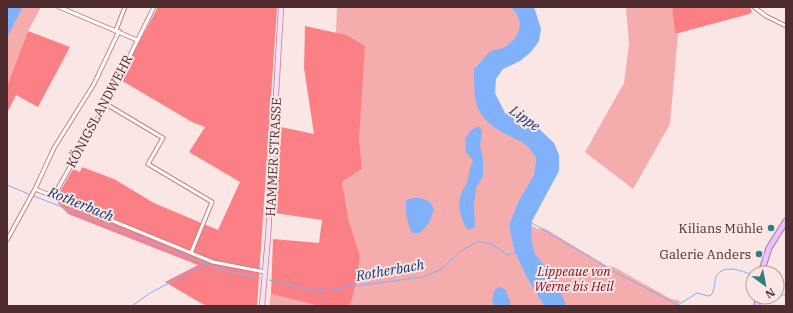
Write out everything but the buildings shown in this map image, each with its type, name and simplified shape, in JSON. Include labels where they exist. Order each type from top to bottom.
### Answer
[{"type":"main road","name":"HAMMER STRASSE","points":[[262,306],[281,7]]},
{"type":"main road","points":[[764,265],[770,248],[786,221]]},
{"type":"street","points":[[59,7],[117,30],[137,40]]},
{"type":"street","name":"KÖNIGSLANDWEHR","points":[[7,240],[35,189],[54,148],[94,84],[126,7]]},
{"type":"street","name":"KÖNIGSLANDWEHR","points":[[53,197],[106,104],[154,7]]},
{"type":"street","points":[[754,7],[766,16],[786,26]]},
{"type":"street","points":[[106,104],[163,138],[148,164],[212,202],[192,253]]},
{"type":"street","points":[[35,189],[221,264],[265,272]]},
{"type":"green space","points":[[23,7],[41,7],[28,31],[7,86],[7,36]]},
{"type":"green space","points":[[337,7],[510,7],[515,12],[518,17],[519,27],[515,37],[504,47],[489,53],[474,69],[505,134],[527,143],[536,158],[534,175],[519,200],[509,225],[514,250],[526,276],[544,306],[350,306],[357,281],[360,256],[349,221],[342,182],[362,169],[359,137],[336,33]]},
{"type":"green space","points":[[626,7],[672,7],[675,34],[678,34],[670,124],[633,189],[585,152],[624,83],[629,44]]},
{"type":"green space","name":"Lippeaue von Werne bis Heil","points":[[532,226],[538,229],[544,228],[607,266],[614,267],[671,299],[680,301],[678,306],[556,306],[524,230],[531,230]]},
{"type":"green space","points":[[271,294],[319,306],[269,306]]},
{"type":"shaded area","points":[[158,7],[277,7],[257,306],[206,306],[165,282],[198,265],[68,214],[55,200],[73,169],[80,172],[82,167],[114,179],[154,203],[218,230],[240,182],[189,152],[205,127],[192,122],[119,79]]},
{"type":"shaded area","points":[[672,7],[750,7],[752,12],[675,34]]},
{"type":"shaded area","points":[[305,26],[346,35],[365,46],[359,137],[362,169],[342,182],[349,221],[360,256],[357,281],[350,306],[319,306],[271,294],[273,239],[319,243],[322,220],[275,213],[281,127],[314,134],[304,68]]},
{"type":"shaded area","points":[[28,31],[70,47],[38,107],[16,95],[7,113],[7,86]]},
{"type":"water","points":[[7,7],[23,7],[7,37]]},
{"type":"water","points":[[510,7],[534,7],[541,29],[539,41],[531,52],[520,61],[503,69],[496,79],[495,93],[505,113],[537,127],[554,143],[559,155],[559,171],[532,221],[531,239],[535,254],[557,281],[566,306],[544,306],[526,276],[514,250],[509,225],[519,200],[534,175],[536,158],[526,145],[495,128],[487,121],[478,108],[474,91],[474,69],[491,51],[503,48],[511,42],[518,32],[518,17]]},
{"type":"water","points":[[476,127],[480,127],[482,132],[480,146],[483,158],[483,176],[476,188],[474,204],[475,227],[468,230],[462,218],[459,203],[473,161],[466,152],[465,139],[470,131]]},
{"type":"water","points":[[420,198],[428,201],[431,203],[434,210],[429,223],[420,233],[412,233],[407,216],[406,200]]},
{"type":"water","points":[[498,287],[505,289],[510,301],[510,306],[494,306],[492,300],[494,291]]},
{"type":"waterway","name":"Rotherbach","points":[[7,185],[31,195]]},
{"type":"waterway","name":"Rotherbach","points":[[34,196],[221,270],[260,278]]},
{"type":"waterway","points":[[532,223],[615,272],[678,305],[697,293],[708,296],[711,295],[714,289],[716,277],[723,270],[733,269],[745,272]]},
{"type":"waterway","name":"Rotherbach","points":[[269,280],[317,291],[423,277],[440,270],[461,251],[479,241],[493,245],[507,255],[516,253]]},
{"type":"waterway","points":[[132,306],[150,293],[206,264]]},
{"type":"place","name":"Kilians Mühle","points":[[771,228]]},
{"type":"place","name":"Galerie Anders","points":[[759,254]]},
{"type":"water label","name":"Lippe","points":[[525,118]]}]
